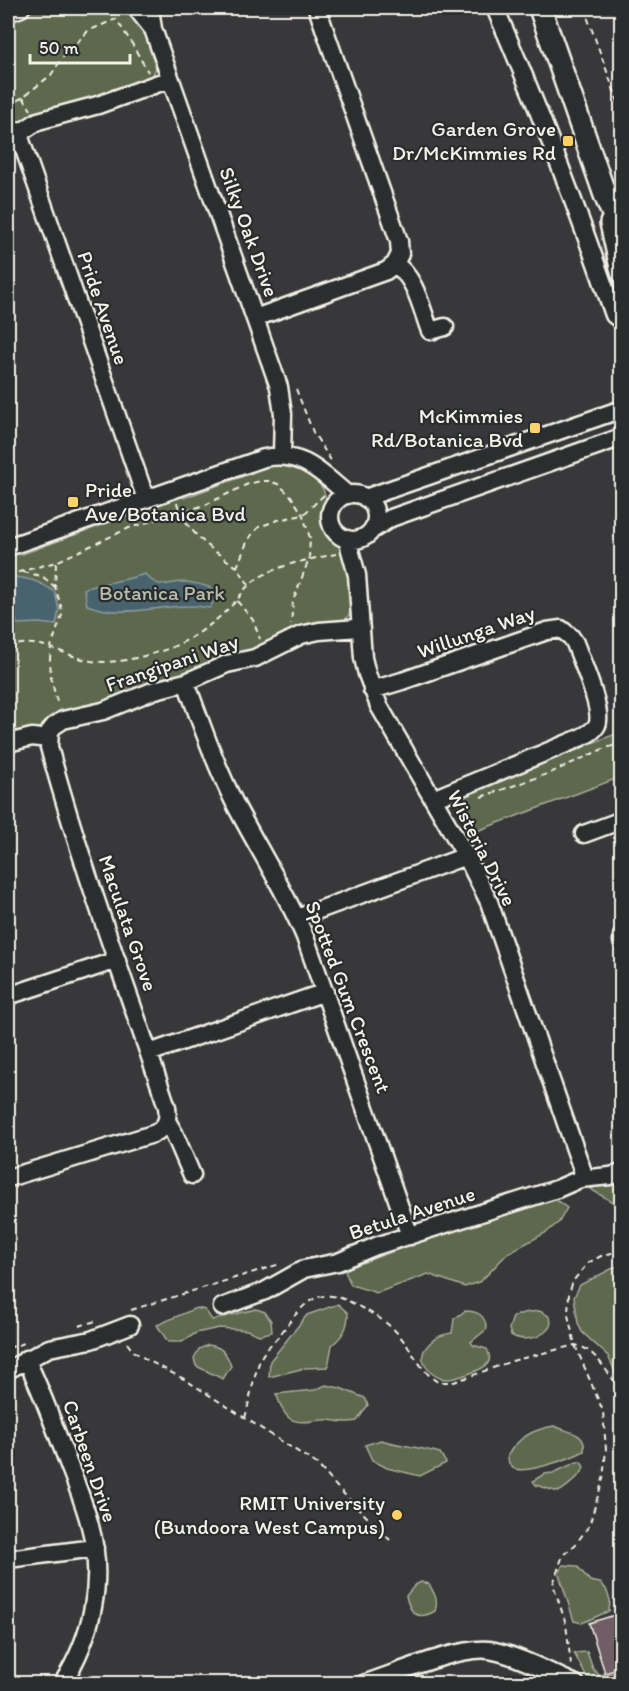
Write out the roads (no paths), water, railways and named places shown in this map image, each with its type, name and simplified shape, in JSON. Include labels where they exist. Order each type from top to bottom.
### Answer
[{"type":"main road","points":[[540,8],[621,236]]},
{"type":"main road","points":[[605,195],[621,272]]},
{"type":"street","points":[[8,13],[21,8]]},
{"type":"street","name":"Silky Oak Drive","points":[[136,8],[153,29]]},
{"type":"street","name":"Silky Oak Drive","points":[[150,8],[153,29],[255,318],[281,399],[282,455]]},
{"type":"street","points":[[255,318],[379,274],[395,264],[400,254],[399,241],[317,8]]},
{"type":"street","points":[[495,8],[564,174],[614,315],[621,321]]},
{"type":"street","points":[[13,133],[38,121],[98,105],[170,79]]},
{"type":"street","name":"Pride Avenue","points":[[13,133],[146,499]]},
{"type":"street","points":[[395,264],[405,271],[410,279],[430,331],[445,327]]},
{"type":"street","points":[[365,498],[621,409]]},
{"type":"street","points":[[358,539],[375,523],[374,509],[365,498],[354,494],[342,497],[333,506],[332,526],[335,532],[358,539],[392,518],[621,437]]},
{"type":"street","points":[[503,451],[512,476]]},
{"type":"street","points":[[8,547],[264,458],[282,455],[303,461],[348,495]]},
{"type":"street","points":[[321,474],[333,506]]},
{"type":"street","name":"Wisteria Drive","points":[[358,539],[359,628],[363,658],[372,690],[466,856],[489,902],[585,1178]]},
{"type":"street","name":"Frangipani Way","points":[[48,739],[54,726],[63,720],[103,711],[155,690],[186,682],[227,664],[264,653],[292,638],[319,632],[359,628]]},
{"type":"street","name":"Willunga Way","points":[[372,690],[547,631],[561,629],[571,636],[575,643],[598,708],[596,727],[590,733],[573,741],[433,799]]},
{"type":"street","name":"Spotted Gum Crescent","points":[[186,682],[224,782],[297,918],[410,1236]]},
{"type":"street","points":[[8,743],[32,737],[48,739]]},
{"type":"street","name":"Maculata Grove","points":[[48,739],[67,815],[167,1107],[167,1121],[192,1175]]},
{"type":"street","points":[[584,834],[621,820]]},
{"type":"street","points":[[297,918],[466,856]]},
{"type":"street","points":[[621,936],[621,942]]},
{"type":"street","points":[[8,996],[117,960]]},
{"type":"street","points":[[149,1053],[325,992]]},
{"type":"street","points":[[8,1178],[153,1134],[167,1121]]},
{"type":"street","name":"Betula Avenue","points":[[222,1307],[265,1291],[295,1272],[338,1262],[366,1250],[585,1178],[621,1173]]},
{"type":"street","points":[[8,1370],[49,1348],[91,1340],[130,1326]]},
{"type":"street","name":"Carbeen Drive","points":[[26,1359],[45,1401],[86,1510],[95,1548],[94,1601],[89,1625],[66,1682]]},
{"type":"street","points":[[8,1559],[95,1548]]},
{"type":"street","points":[[363,1683],[460,1652],[482,1650],[502,1653],[575,1683]]},
{"type":"water","points":[[145,574],[159,584],[188,582],[212,588],[215,599],[210,608],[179,606],[117,611],[87,605],[84,589]]},
{"type":"water","points":[[8,577],[33,580],[55,592],[59,610],[56,625],[17,624],[15,617],[8,619]]},
{"type":"place","name":"Garden Grove Dr/McKimmies Rd","points":[[568,141]]},
{"type":"place","name":"McKimmies Rd/Botanica Bvd","points":[[535,428]]},
{"type":"place","name":"Pride Ave/Botanica Bvd","points":[[73,502]]},
{"type":"place","name":"RMIT University (Bundoora West Campus)","points":[[397,1515]]},
{"type":"park label","name":"Botanica Park","points":[[162,593]]}]
